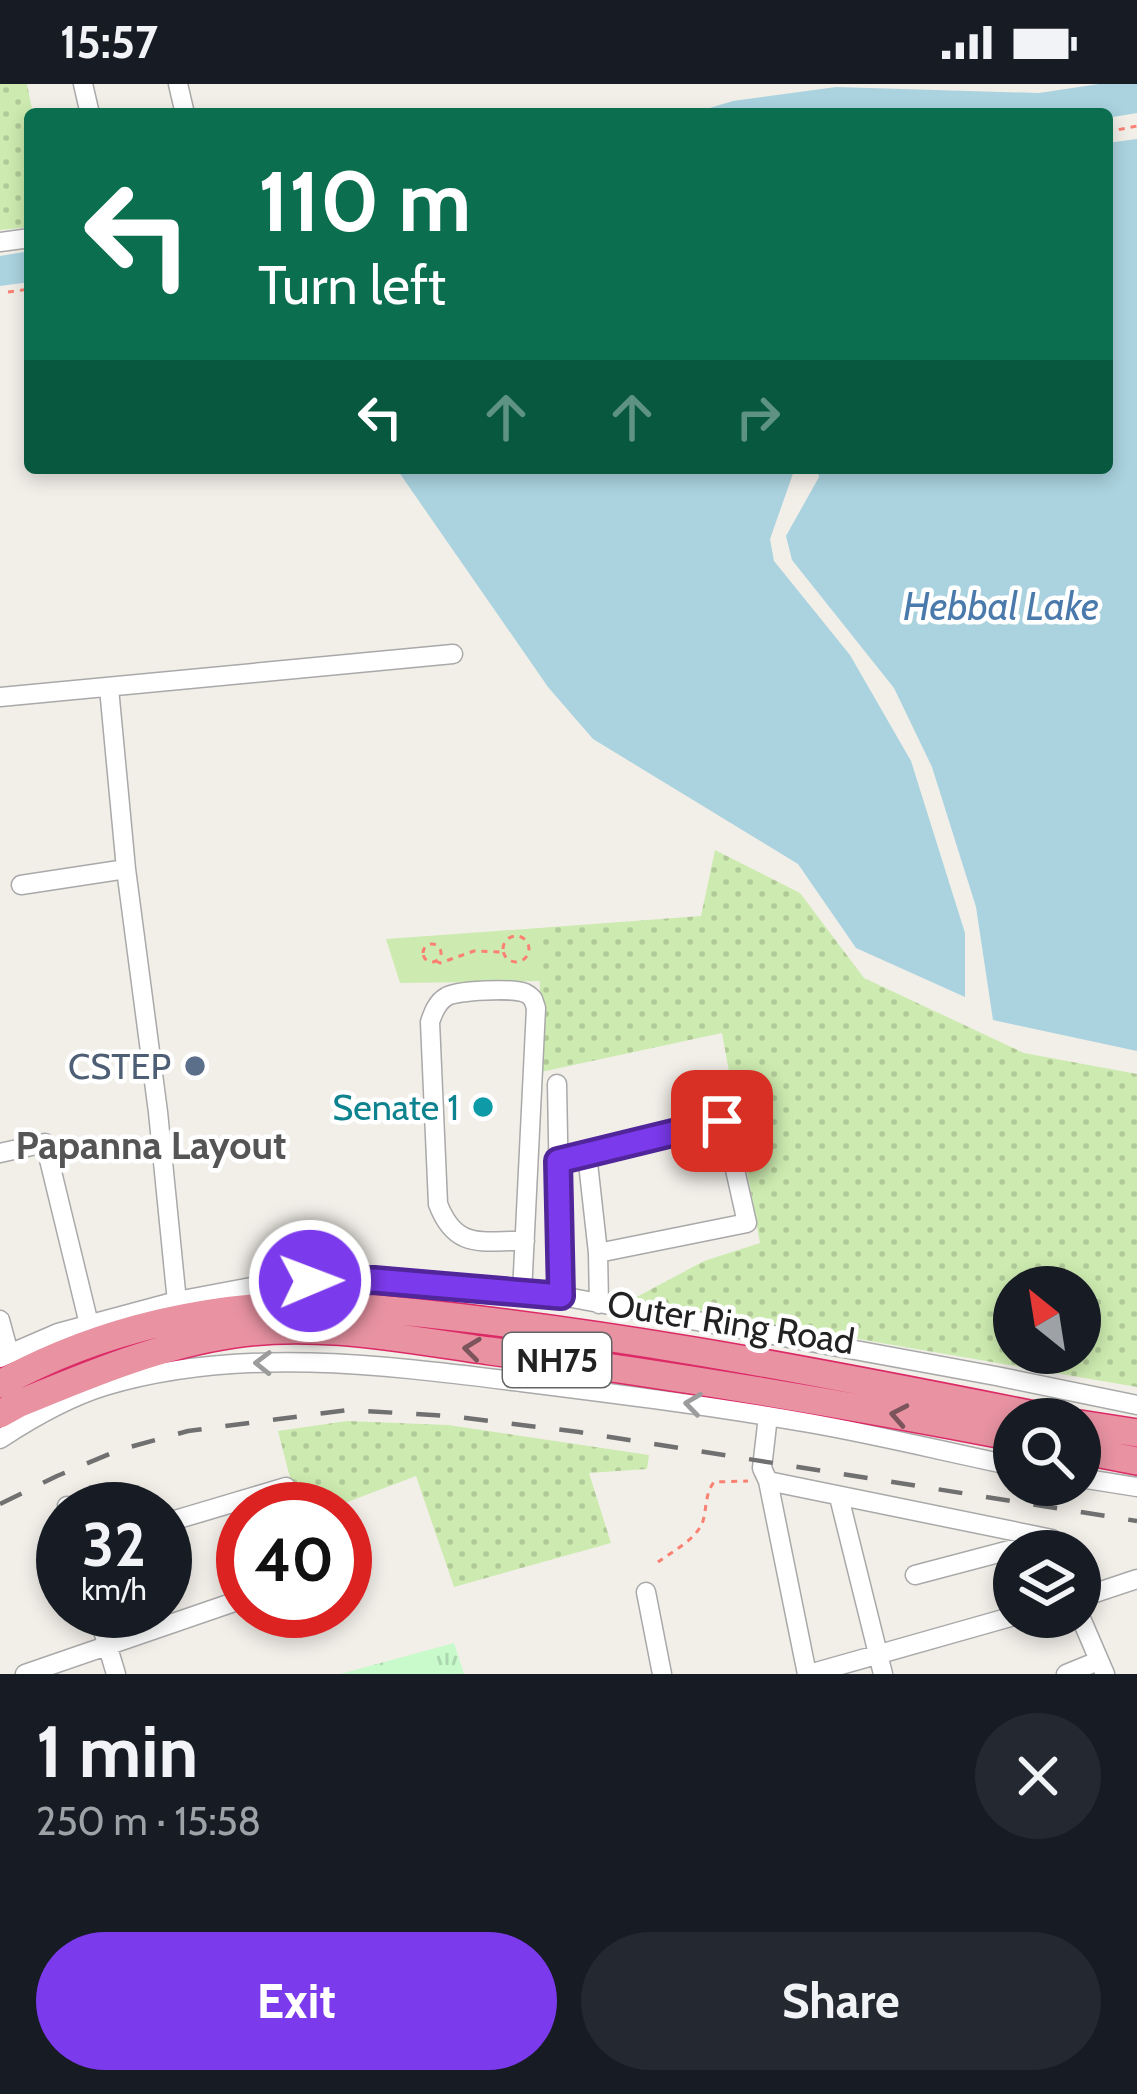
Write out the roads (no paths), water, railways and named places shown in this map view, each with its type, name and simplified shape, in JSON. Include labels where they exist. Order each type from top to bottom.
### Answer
[{"type":"highway","name":"Outer Ring Road","points":[[21,1354],[110,1337],[178,1309],[280,1304],[380,1309],[683,1348],[993,1407]]},
{"type":"highway","name":"Outer Ring Road","points":[[101,1379],[140,1357],[235,1334],[325,1332],[680,1376],[993,1433]]},
{"type":"highway","name":"NH75","points":[[0,1384],[21,1354]]},
{"type":"highway","name":"NH75","points":[[0,1414],[101,1379]]},
{"type":"highway","points":[[1101,1427],[1137,1432]]},
{"type":"highway","points":[[1101,1454],[1137,1461]]},
{"type":"street","points":[[0,697],[453,654]]},
{"type":"street","points":[[109,688],[178,1309]]},
{"type":"street","points":[[21,885],[126,869]]},
{"type":"street","points":[[522,1293],[525,1241],[536,1008],[527,994],[514,991],[446,996],[435,1007],[430,1022],[439,1204],[455,1234],[466,1239],[525,1241]]},
{"type":"street","points":[[557,1084],[561,1296]]},
{"type":"street","points":[[558,1161],[722,1121],[725,1125],[747,1223],[598,1253]]},
{"type":"street","points":[[0,1154],[45,1143],[89,1324]]},
{"type":"street","points":[[587,1154],[599,1304]]},
{"type":"street","points":[[0,1320],[21,1354],[89,1324],[178,1309],[278,1282],[374,1280],[561,1296],[1137,1405]]},
{"type":"street","points":[[0,1439],[101,1379],[243,1363],[331,1364],[447,1372],[768,1416],[993,1461]]},
{"type":"street","points":[[768,1416],[762,1468],[808,1674],[993,1622]]},
{"type":"street","points":[[768,1481],[993,1531]]},
{"type":"street","points":[[1101,1481],[1137,1487]]},
{"type":"street","points":[[839,1497],[884,1674]]},
{"type":"street","points":[[914,1575],[993,1558]]},
{"type":"street","points":[[1101,1591],[1137,1579]]},
{"type":"street","points":[[646,1592],[662,1674]]},
{"type":"street","points":[[26,1674],[216,1608]]},
{"type":"street","points":[[105,1638],[116,1674]]},
{"type":"street","points":[[1066,1674],[1101,1667],[1089,1638]]},
{"type":"water","points":[[1137,84],[1137,113],[1113,117],[1113,108],[710,108],[836,87],[1039,93]]},
{"type":"water","name":"Hebbal Lake","points":[[1137,139],[1137,1051],[993,1020],[976,907],[932,767],[894,688],[792,560],[786,536],[818,474],[1113,474],[1113,142]]},
{"type":"water","points":[[24,252],[24,283],[0,286],[0,256]]},
{"type":"water","name":"Hebbal Lake","points":[[400,474],[793,474],[770,539],[774,561],[850,655],[911,761],[965,933],[965,997],[856,948],[798,864],[593,739],[548,687]]},
{"type":"railway","points":[[0,1504],[119,1450],[188,1431],[348,1410],[449,1416],[579,1432],[1137,1521]]},
{"type":"place","name":"CSTEP","points":[[195,1066]]},
{"type":"place","name":"Senate 1","points":[[483,1107]]},
{"type":"district","name":"Papanna Layout","points":[[151,1145]]}]
